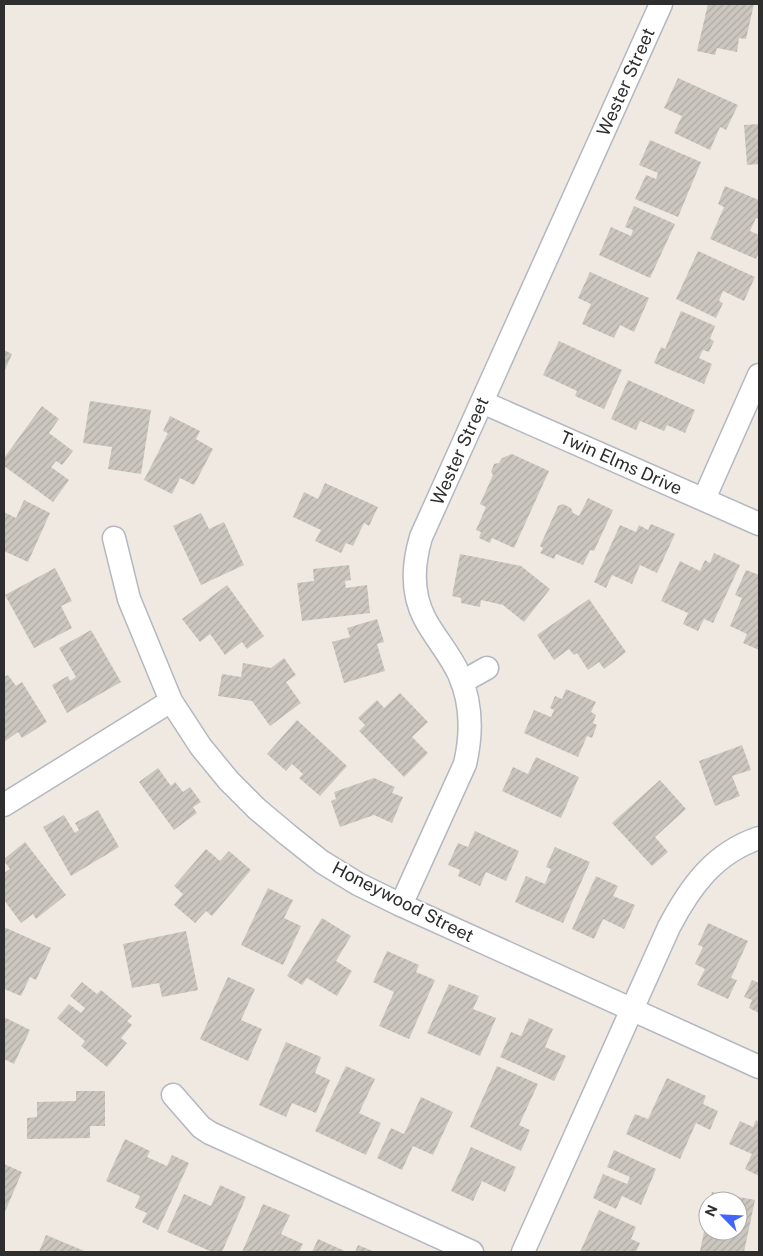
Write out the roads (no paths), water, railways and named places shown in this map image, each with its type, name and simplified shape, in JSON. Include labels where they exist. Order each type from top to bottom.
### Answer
[{"type":"street","name":"Wester Street","points":[[401,905],[465,764],[470,744],[470,716],[462,682],[448,655],[424,618],[418,603],[414,568],[421,537],[660,4]]},
{"type":"street","points":[[704,499],[759,375]]},
{"type":"street","name":"Twin Elms Drive","points":[[482,402],[759,524]]},
{"type":"street","name":"Honeywood Street","points":[[114,538],[129,599],[171,701],[201,747],[229,781],[257,809],[322,862],[358,884],[759,1067]]},
{"type":"street","points":[[462,682],[486,668]]},
{"type":"street","points":[[4,805],[171,701]]},
{"type":"street","points":[[523,1252],[632,1009],[685,898],[706,871],[726,855],[759,838]]},
{"type":"street","points":[[174,1095],[200,1127],[210,1133],[472,1252]]}]
